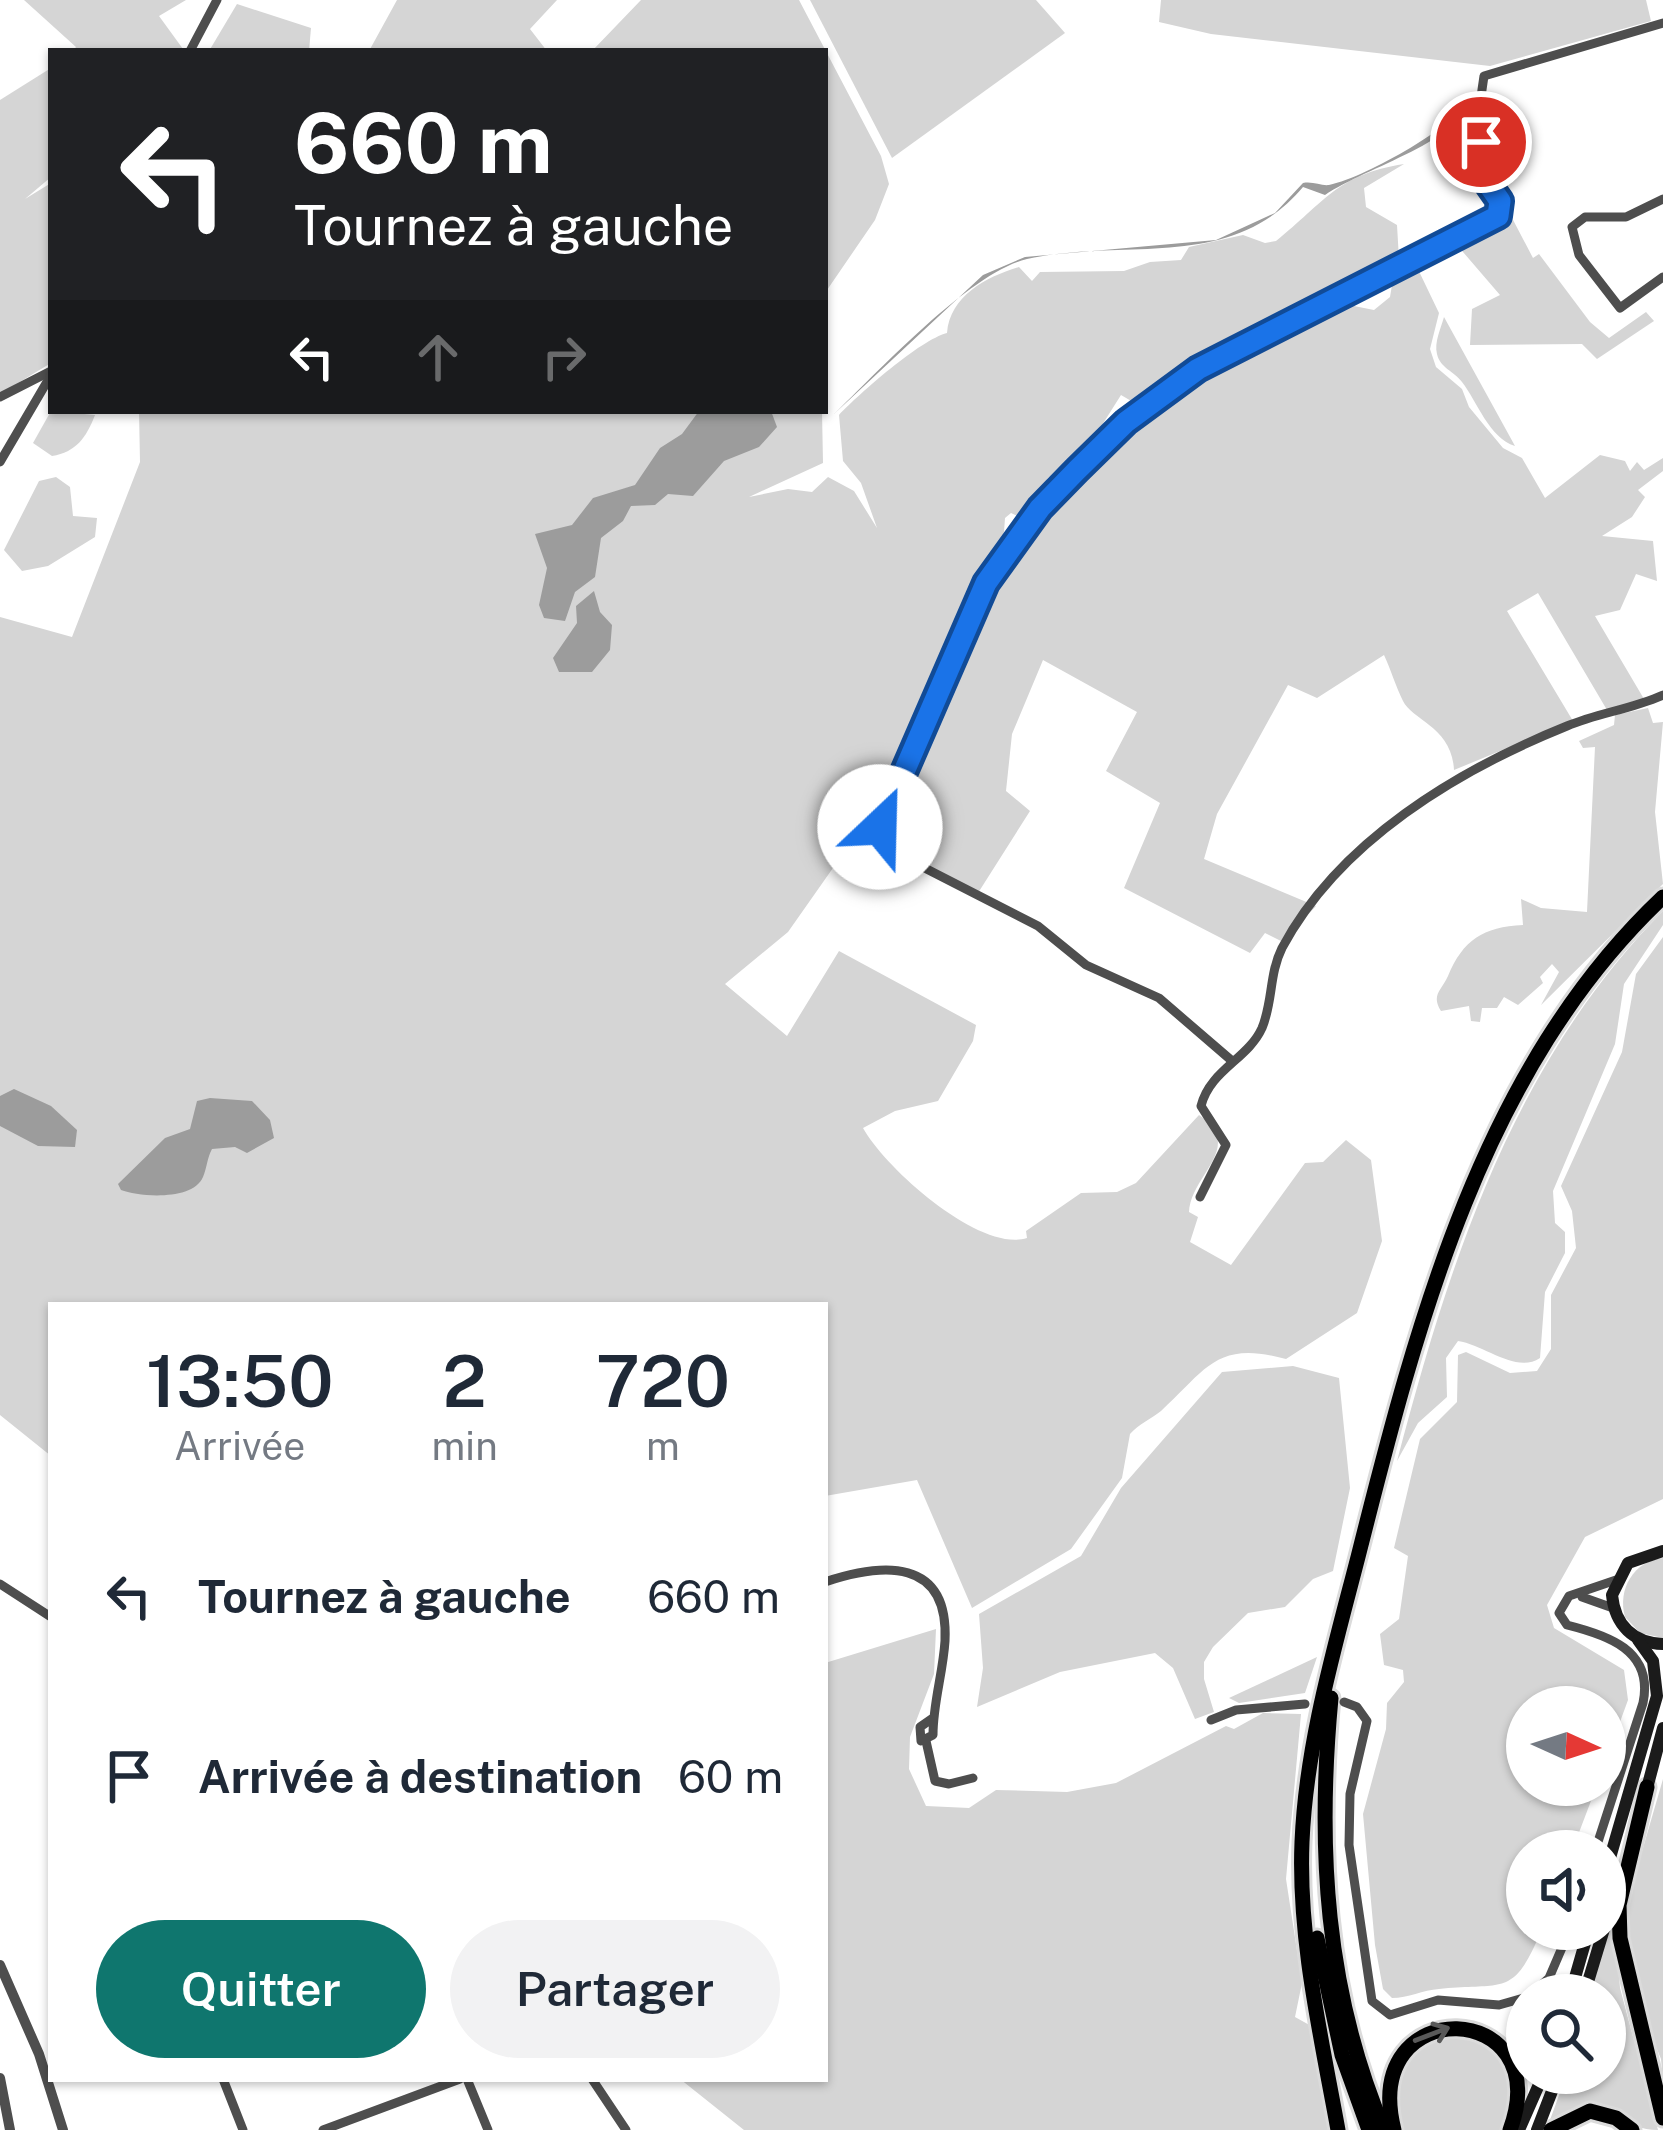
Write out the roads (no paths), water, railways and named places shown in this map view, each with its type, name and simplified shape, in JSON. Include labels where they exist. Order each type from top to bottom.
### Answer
[{"type":"highway","points":[[1339,2130],[1312,1987],[1302,1839],[1316,1724],[1335,1648],[1401,1399],[1480,1167],[1576,995],[1663,897]]},
{"type":"highway","points":[[1335,1648],[1323,1784],[1327,1910],[1343,2004],[1384,2130]]},
{"type":"highway","points":[[1309,1786],[1318,1947],[1342,2055],[1369,2130]]},
{"type":"highway","points":[[1647,1787],[1619,1905],[1620,1939],[1663,2118]]},
{"type":"highway","points":[[1394,2130],[1389,2087],[1396,2065],[1422,2036],[1454,2026],[1484,2034],[1508,2054],[1519,2096],[1510,2130]]},
{"type":"highway","points":[[1551,2130],[1590,2111],[1616,2118],[1632,2130]]},
{"type":"main road","points":[[1618,1830],[1657,1696],[1657,1674],[1613,1608],[1616,1580],[1628,1562],[1663,1551]]},
{"type":"main road","points":[[1638,1640],[1663,1643]]},
{"type":"main road","points":[[1626,1855],[1663,1728]]},
{"type":"main road","points":[[1520,2130],[1535,2094]]},
{"type":"main road","points":[[1537,2130],[1551,2094]]},
{"type":"street","points":[[192,48],[217,0]]},
{"type":"street","points":[[1232,1060],[1159,998],[1086,964],[1038,926],[911,861],[888,840],[880,816],[910,761],[986,583],[1040,508],[1126,422],[1198,369],[1498,216],[1500,201],[1481,159],[1483,82],[1493,69],[1663,23]]},
{"type":"street","points":[[1663,199],[1626,217],[1585,217],[1572,227],[1579,255],[1620,308],[1663,278]]},
{"type":"street","points":[[0,397],[48,374]]},
{"type":"street","points":[[0,462],[48,378]]},
{"type":"street","points":[[1200,1197],[1226,1145],[1201,1106],[1203,1098],[1262,1027],[1270,977],[1283,947],[1309,909],[1382,829],[1474,771],[1568,725],[1663,695]]},
{"type":"street","points":[[828,1581],[883,1566],[922,1582],[944,1621],[933,1718],[917,1732],[926,1741],[931,1775],[949,1784],[973,1778]]},
{"type":"street","points":[[1602,1830],[1643,1703],[1646,1679],[1625,1648],[1595,1630],[1562,1620],[1563,1600],[1616,1580]]},
{"type":"street","points":[[0,1584],[48,1615]]},
{"type":"street","points":[[1577,1595],[1613,1608]]},
{"type":"street","points":[[1344,1702],[1357,1707],[1367,1720],[1350,1795],[1349,1845],[1369,1990],[1377,2008],[1390,2015],[1438,2000],[1506,2003]]},
{"type":"street","points":[[1211,1720],[1236,1710],[1305,1704]]},
{"type":"street","points":[[0,1966],[48,2081]]},
{"type":"street","points":[[0,2078],[10,2130]]},
{"type":"street","points":[[48,2082],[64,2130]]},
{"type":"street","points":[[224,2082],[243,2130]]},
{"type":"street","points":[[323,2130],[456,2082]]},
{"type":"street","points":[[465,2082],[488,2130]]},
{"type":"street","points":[[594,2082],[626,2130]]}]
